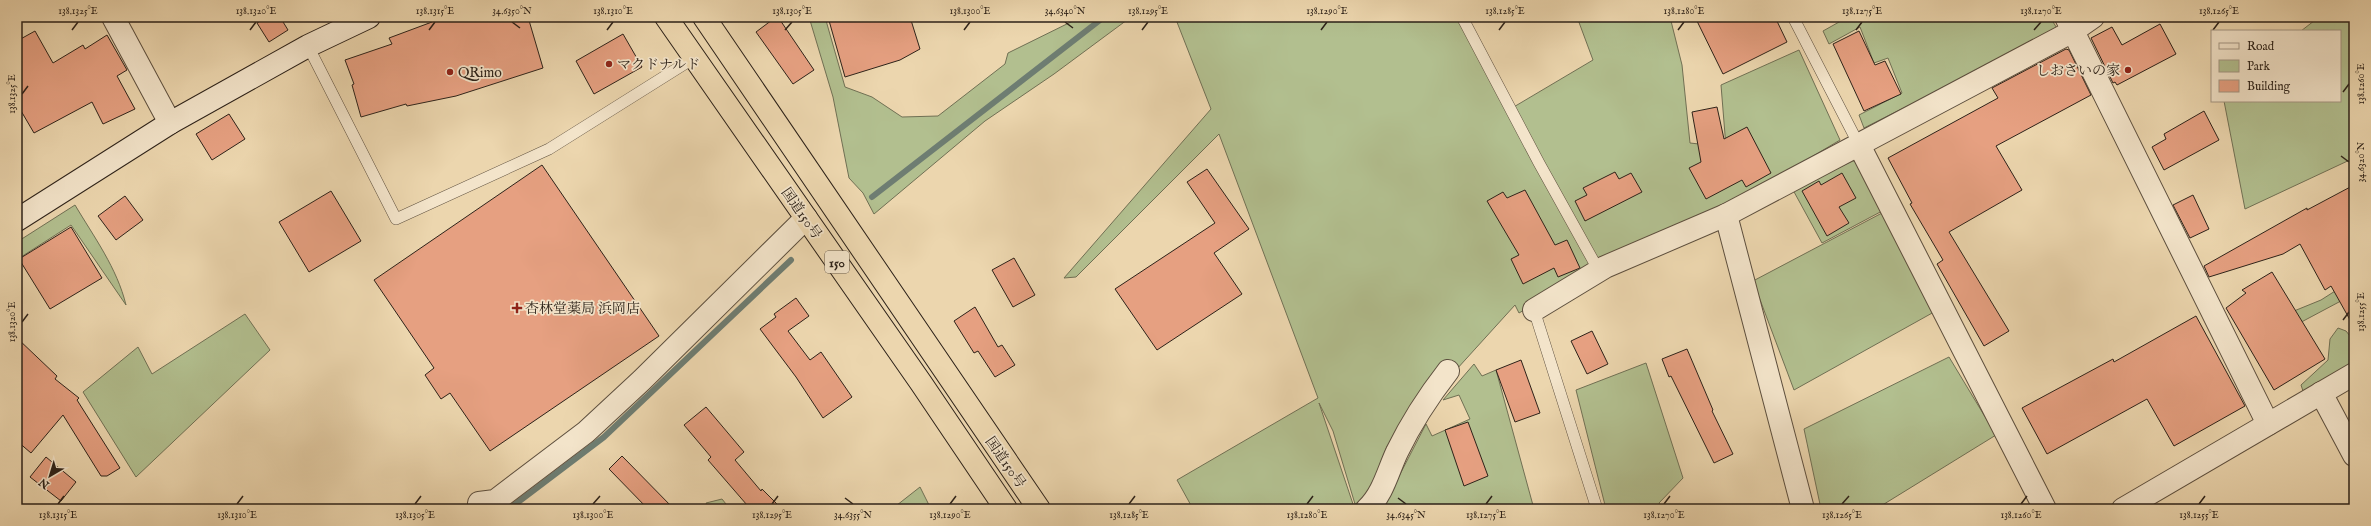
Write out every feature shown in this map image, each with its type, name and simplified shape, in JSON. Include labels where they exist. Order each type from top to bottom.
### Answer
[{"type":"highway","name":"国道150号","points":[[666,17],[921,383],[1006,509]]},
{"type":"highway","name":"国道150号","points":[[712,20],[942,370],[1039,509]]},
{"type":"street","points":[[113,17],[170,123]]},
{"type":"street","points":[[17,220],[170,123],[308,46],[369,17]]},
{"type":"street","points":[[1534,310],[1599,271],[1726,215],[1859,145],[2070,24],[2093,17]]},
{"type":"street","points":[[2070,24],[2268,424]]},
{"type":"street","points":[[1859,145],[2045,509]]},
{"type":"street","points":[[1726,215],[1802,509]]},
{"type":"street","points":[[479,503],[495,501],[586,432],[642,380],[806,218]]},
{"type":"street","points":[[1367,509],[1381,491],[1397,453],[1421,406],[1448,371]]},
{"type":"street","points":[[2123,509],[2354,374]]},
{"type":"street","points":[[2321,393],[2354,455]]},
{"type":"lane","points":[[1462,17],[1539,163],[1599,271]]},
{"type":"lane","points":[[1793,17],[1859,145]]},
{"type":"lane","points":[[308,46],[396,219],[549,149],[694,58]]},
{"type":"lane","points":[[1534,310],[1597,509]]},
{"type":"green space","points":[[809,17],[825,17],[845,87],[872,97],[902,117],[938,116],[1005,64],[1008,53],[1081,17],[1131,17],[1054,74],[985,121],[874,214],[863,193],[849,178],[833,97]]},
{"type":"green space","points":[[1175,17],[1466,17],[1512,108],[1593,60],[1577,17],[1670,17],[1682,65],[1690,143],[1726,147],[1721,85],[1799,50],[1840,140],[1731,205],[1597,268],[1519,313],[1515,305],[1387,446],[1369,497],[1355,504],[1333,431],[1319,403],[1354,507],[1352,509],[1193,509],[1177,480],[1318,398],[1219,134],[1076,277],[1064,278],[1211,109]]},
{"type":"green space","points":[[1848,17],[2050,17],[2058,30],[1864,128],[1859,115],[1902,93],[1888,58],[1874,63],[1860,27],[1829,44],[1823,31]]},
{"type":"green space","points":[[2319,17],[2354,17],[2354,158],[2245,209],[2224,102],[2341,102],[2341,30],[2302,30]]},
{"type":"green space","points":[[1853,161],[1860,162],[1884,210],[1822,243],[1793,190]]},
{"type":"green space","points":[[75,205],[111,266],[122,291],[126,305],[71,225],[21,257],[17,250],[17,242]]},
{"type":"green space","points":[[1882,213],[1934,312],[1794,390],[1753,281]]},
{"type":"green space","points":[[2354,279],[2354,294],[2277,335],[2294,311],[2321,300]]},
{"type":"green space","points":[[245,314],[270,350],[136,477],[83,392],[138,347],[152,374]]},
{"type":"green space","points":[[2338,328],[2346,331],[2354,341],[2354,363],[2310,389],[2303,391],[2301,385],[2328,360],[2330,339]]},
{"type":"green space","points":[[1949,357],[1996,435],[1876,509],[1821,509],[1804,429]]},
{"type":"green space","points":[[1646,363],[1683,478],[1659,503],[1662,509],[1606,509],[1576,390]]},
{"type":"green space","points":[[1474,364],[1482,376],[1496,370],[1534,509],[1382,509],[1426,424],[1432,436],[1470,419],[1459,395],[1443,400]]},
{"type":"green space","points":[[920,487],[931,509],[892,509]]},
{"type":"green space","points":[[722,499],[730,509],[709,509],[706,503]]},
{"type":"building","points":[[267,17],[280,17],[288,30],[269,42],[257,23]]},
{"type":"building","points":[[430,17],[528,17],[543,68],[456,96],[407,106],[406,104],[361,117],[352,85],[354,84],[345,60],[392,44],[389,38],[432,22]]},
{"type":"building","points":[[778,17],[814,70],[793,84],[756,32]]},
{"type":"building","points":[[828,17],[910,17],[920,49],[900,60],[845,77]]},
{"type":"building","points":[[1695,17],[1775,17],[1787,42],[1723,74]]},
{"type":"building","name":"しおさいの家","points":[[2160,24],[2176,54],[2117,85],[2115,82],[2113,83],[2091,38],[2112,27],[2122,45]]},
{"type":"building","points":[[35,31],[53,63],[83,45],[85,49],[107,35],[127,70],[117,76],[135,109],[103,124],[92,102],[34,133],[17,104],[17,41]]},
{"type":"building","points":[[1859,31],[1875,65],[1885,61],[1901,94],[1864,111],[1833,44]]},
{"type":"building","name":"マクドナルド","points":[[623,34],[642,67],[594,94],[576,61]]},
{"type":"building","points":[[2066,49],[2069,50],[2091,95],[1996,146],[2022,190],[1949,232],[2009,331],[1984,346],[1937,264],[1943,260],[1910,204],[1912,203],[1888,158],[1998,98],[1992,88]]},
{"type":"building","points":[[1717,107],[1724,139],[1747,127],[1771,173],[1746,187],[1742,180],[1706,199],[1689,168],[1701,162],[1692,112]]},
{"type":"building","points":[[2204,111],[2219,140],[2164,170],[2152,147],[2166,139],[2164,134]]},
{"type":"building","points":[[229,114],[245,139],[212,160],[196,134]]},
{"type":"building","name":"杏林堂薬局 浜岡店","points":[[542,165],[659,336],[490,451],[450,393],[441,399],[425,375],[434,368],[374,280]]},
{"type":"building","points":[[1207,169],[1249,229],[1214,253],[1242,294],[1157,350],[1115,289],[1215,223],[1187,182]]},
{"type":"building","points":[[1615,172],[1619,179],[1631,173],[1642,192],[1585,221],[1575,201],[1587,195],[1583,188]]},
{"type":"building","points":[[1842,173],[1856,198],[1839,207],[1849,223],[1827,236],[1802,191],[1819,181],[1821,185]]},
{"type":"building","points":[[2354,185],[2354,327],[2331,286],[2325,290],[2300,244],[2283,254],[2209,277],[2204,266],[2307,208],[2307,210]]},
{"type":"building","points":[[1525,190],[1555,245],[1567,240],[1580,268],[1558,277],[1554,268],[1523,284],[1511,259],[1519,255],[1487,201],[1503,192],[1507,198]]},
{"type":"building","points":[[331,191],[361,241],[309,272],[279,222]]},
{"type":"building","points":[[2193,195],[2209,229],[2190,238],[2173,205]]},
{"type":"building","points":[[125,196],[143,220],[116,240],[98,216]]},
{"type":"building","points":[[71,227],[102,278],[50,309],[19,259]]},
{"type":"building","points":[[1014,258],[1035,295],[1013,307],[992,270]]},
{"type":"building","points":[[2272,272],[2325,359],[2274,390],[2226,308],[2246,293],[2242,290]]},
{"type":"building","points":[[796,298],[809,316],[788,331],[810,360],[821,352],[852,397],[823,418],[796,377],[760,329],[776,317],[774,314]]},
{"type":"building","points":[[975,307],[998,347],[1002,345],[1015,365],[995,377],[978,351],[974,353],[954,321]]},
{"type":"building","points":[[2196,316],[2245,406],[2174,446],[2147,399],[2047,454],[2022,408],[2113,359],[2114,362]]},
{"type":"building","points":[[1592,331],[1608,364],[1587,374],[1571,341]]},
{"type":"building","points":[[17,338],[57,376],[55,379],[79,398],[77,400],[120,468],[107,476],[101,476],[63,415],[31,453],[17,441]]},
{"type":"building","points":[[1687,349],[1713,410],[1712,411],[1733,454],[1714,463],[1671,376],[1669,377],[1662,359]]},
{"type":"building","points":[[1521,360],[1540,413],[1515,422],[1496,370]]},
{"type":"building","points":[[706,407],[744,452],[735,460],[761,491],[762,489],[782,509],[743,509],[747,505],[708,460],[711,457],[684,425]]},
{"type":"building","points":[[1468,422],[1488,476],[1464,486],[1445,430]]},
{"type":"building","points":[[622,456],[674,509],[648,509],[609,469]]},
{"type":"building","points":[[46,457],[76,482],[61,501],[30,477]]},
{"type":"waterway","points":[[872,197],[1104,17]]},
{"type":"waterway","points":[[509,509],[604,437],[791,260]]},
{"type":"place","name":"マクドナルド","points":[[609,64]]},
{"type":"place","name":"しおさいの家","points":[[2128,70]]},
{"type":"place","name":"QRimo","points":[[450,72]]},
{"type":"place","name":"杏林堂薬局 浜岡店","points":[[517,308]]}]
